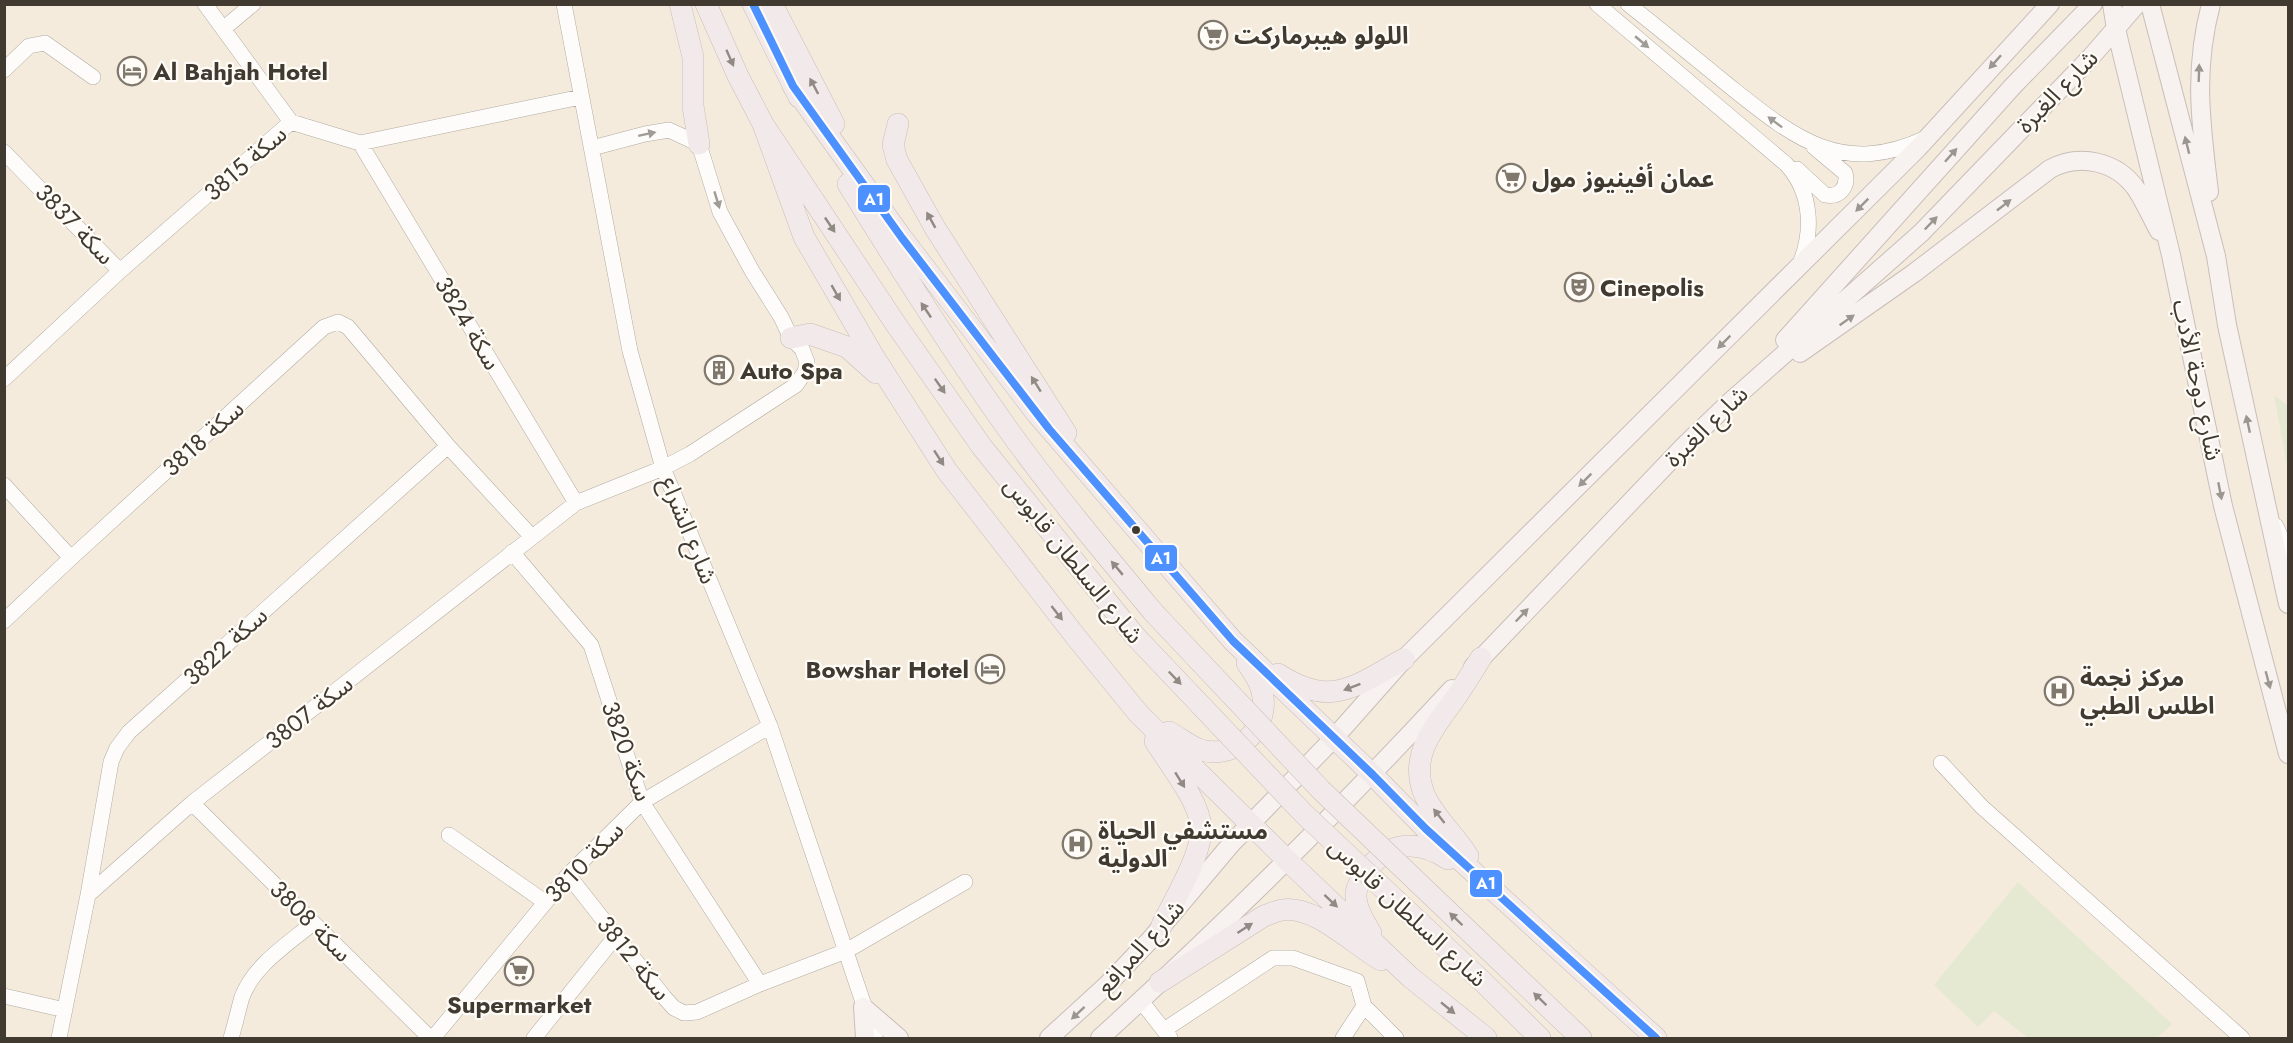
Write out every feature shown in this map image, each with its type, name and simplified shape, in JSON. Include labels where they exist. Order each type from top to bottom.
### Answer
[{"type":"highway","points":[[680,4],[693,57],[693,106],[699,144]]},
{"type":"highway","name":"شارع السلطان قابوس","points":[[706,4],[738,76],[763,124],[895,323],[982,447],[1135,636],[1304,814],[1482,980],[1540,1038]]},
{"type":"highway","name":"شارع السلطان قابوس","points":[[753,4],[793,86],[833,160],[923,304],[1009,429],[1102,551],[1155,613],[1321,790],[1581,1038]]},
{"type":"highway","points":[[772,4],[870,193]]},
{"type":"highway","points":[[793,86],[870,193],[1037,414],[1229,635],[1426,829],[1656,1038]]},
{"type":"highway","points":[[763,124],[804,237],[901,400],[947,471],[1076,637],[1138,713],[1288,861],[1410,977],[1486,1038]]},
{"type":"highway","points":[[898,124],[893,145],[897,160],[935,228],[1058,420],[1087,471]]},
{"type":"highway","points":[[791,338],[810,334],[847,347],[871,367],[901,400]]},
{"type":"highway","points":[[1229,635],[1290,682],[1321,693],[1346,690],[1404,659]]},
{"type":"highway","points":[[1138,713],[1200,750],[1226,753],[1248,740],[1262,718],[1262,692],[1257,678],[1229,635]]},
{"type":"highway","points":[[1481,658],[1454,700],[1434,724],[1423,748],[1420,773],[1425,794],[1434,811],[1463,848],[1484,882]]},
{"type":"highway","points":[[1138,713],[1197,810],[1201,827],[1199,848],[1162,925]]},
{"type":"highway","points":[[1376,943],[1357,904],[1356,893],[1361,879],[1380,855],[1407,845],[1421,846],[1437,852],[1484,882]]},
{"type":"highway","points":[[1161,982],[1264,916],[1281,910],[1303,912],[1319,918],[1369,953],[1410,977]]},
{"type":"main road","points":[[2015,40],[2036,4]]},
{"type":"main road","name":"شارع الغبرة","points":[[1250,823],[1334,738],[1404,659],[1928,136],[2050,4]]},
{"type":"main road","points":[[1730,402],[2013,86],[2092,4]]},
{"type":"main road","name":"شارع دوحة الأدب","points":[[2112,4],[2116,29],[2171,255],[2223,506],[2289,754]]},
{"type":"main road","points":[[2116,29],[2117,4]]},
{"type":"main road","name":"شارع الغبرة","points":[[1288,861],[1373,775],[1481,658],[1685,445],[1730,402],[1921,233],[2116,29],[2137,4]]},
{"type":"main road","name":"شارع دوحة الأدب","points":[[2150,4],[2216,256],[2227,325],[2264,502],[2289,604]]},
{"type":"main road","points":[[2211,4],[2204,30],[2199,66],[2199,104],[2216,256]]},
{"type":"main road","points":[[1730,402],[1914,273],[2050,169],[2063,162],[2095,161],[2124,176],[2137,190],[2171,255]]},
{"type":"main road","name":"شارع المرافع","points":[[1050,1037],[1106,986],[1250,823]]},
{"type":"main road","name":"شارع المرافع","points":[[1100,1038],[1288,861]]},
{"type":"main road","points":[[863,1007],[865,1038]]},
{"type":"main road","points":[[863,1007],[899,1038]]},
{"type":"street","points":[[205,4],[291,122]]},
{"type":"street","points":[[223,29],[253,4]]},
{"type":"street","name":"شارع الشراع","points":[[564,4],[630,351],[663,468],[770,726],[874,1038]]},
{"type":"street","points":[[1597,4],[1786,164],[1800,183],[1808,211],[1807,241],[1798,268]]},
{"type":"street","points":[[1628,4],[1779,126],[1810,143],[1836,151],[1877,152],[1903,147],[1928,136]]},
{"type":"street","points":[[4,70],[29,45],[45,44],[93,76]]},
{"type":"street","name":"سكة 3815","points":[[4,379],[120,270],[291,122],[360,143],[581,97]]},
{"type":"street","points":[[592,148],[669,130],[699,144],[720,212],[791,338]]},
{"type":"street","name":"سكة 3824","points":[[360,143],[576,503]]},
{"type":"street","points":[[1786,164],[1798,169],[1825,195],[1840,193],[1846,184],[1845,173],[1810,143]]},
{"type":"street","name":"سكة 3837","points":[[4,152],[120,270]]},
{"type":"street","name":"سكة 3818","points":[[4,621],[324,327],[338,322],[348,327],[448,446]]},
{"type":"street","name":"سكة 3807","points":[[88,895],[192,803],[576,503],[663,468],[690,454],[796,385],[805,372],[807,362],[802,349],[791,338]]},
{"type":"street","points":[[448,446],[532,537]]},
{"type":"street","name":"سكة 3822","points":[[88,895],[111,762],[117,748],[129,732],[448,446]]},
{"type":"street","points":[[4,485],[71,558]]},
{"type":"street","points":[[2264,502],[2289,553]]},
{"type":"street","name":"سكة 3820","points":[[512,552],[591,645],[642,802],[760,984]]},
{"type":"street","name":"سكة 3810","points":[[432,1038],[568,875],[642,802],[770,726]]},
{"type":"street","points":[[1941,763],[1982,807],[2242,1038]]},
{"type":"street","name":"سكة 3808","points":[[192,803],[432,1038]]},
{"type":"street","points":[[448,835],[545,902]]},
{"type":"street","name":"سكة 3812","points":[[568,875],[664,997],[674,1008],[684,1013],[698,1012],[760,984],[846,951],[965,882]]},
{"type":"street","points":[[59,1038],[88,895]]},
{"type":"street","points":[[231,1038],[243,996],[250,982],[260,969],[313,923]]},
{"type":"street","points":[[534,1038],[616,936]]},
{"type":"street","points":[[1141,1001],[1167,1034],[1273,958],[1293,958],[1357,981],[1364,1006],[1396,1038]]},
{"type":"street","points":[[4,996],[65,1010]]},
{"type":"street","points":[[1343,1038],[1364,1006]]},
{"type":"green space","points":[[2274,395],[2288,406],[2288,471]]},
{"type":"green space","points":[[2018,882],[2172,1024],[2157,1038],[2028,1038],[1994,1011],[1978,1027],[1934,985]]},
{"type":"transit line","name":"A1","points":[[753,4],[793,86],[902,238],[1049,429],[1233,641],[1426,829],[1656,1038]]},
{"type":"place","name":"اللولو هيبرماركت","points":[[1213,35]]},
{"type":"place","name":"Al Bahjah Hotel","points":[[132,71]]},
{"type":"place","name":"عمان أفينيوز مول","points":[[1511,178]]},
{"type":"place","name":"Cinepolis","points":[[1579,287]]},
{"type":"place","name":"Auto Spa","points":[[719,370]]},
{"type":"place","name":"Bowshar Hotel","points":[[990,669]]},
{"type":"place","name":"مركز نجمة اطلس الطبي","points":[[2059,691]]},
{"type":"place","name":"مستشفي الحياة الدولية","points":[[1077,844]]},
{"type":"place","name":"Supermarket","points":[[519,971]]}]
